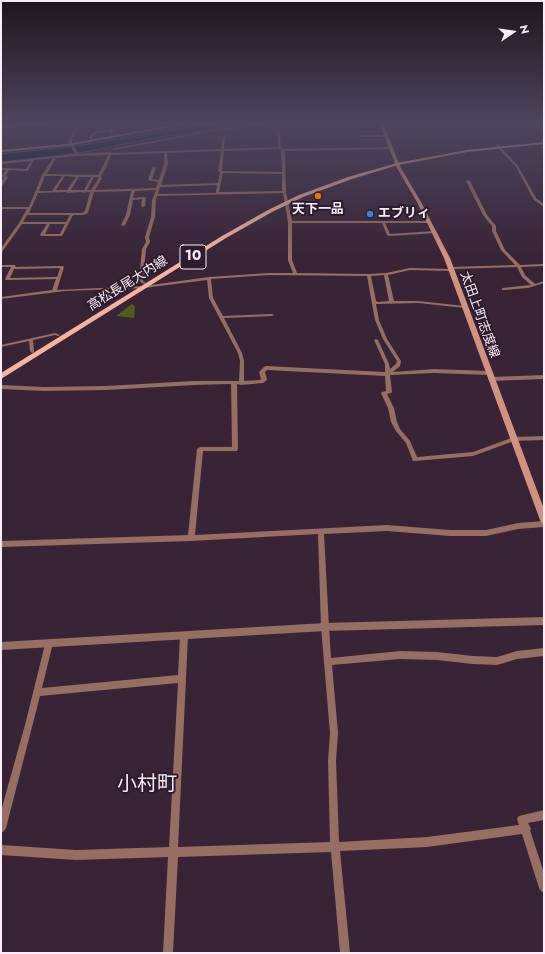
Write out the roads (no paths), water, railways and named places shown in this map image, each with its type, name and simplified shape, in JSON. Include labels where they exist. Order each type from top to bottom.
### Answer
[{"type":"main road","name":"高松長尾大内線","points":[[1,376],[229,232],[285,202],[325,186],[380,168]]},
{"type":"main road","name":"太田上町志度線","points":[[400,168],[429,222],[451,269],[544,520]]},
{"type":"main road","name":"高松長尾大内線","points":[[1,370],[136,287],[144,285]]},
{"type":"street","points":[[1,185],[6,177],[2,176],[11,168]]},
{"type":"street","points":[[1,169],[27,170],[28,168]]},
{"type":"street","points":[[1,251],[3,246],[22,223],[49,168]]},
{"type":"street","points":[[26,214],[83,214],[87,212],[92,191],[100,179],[99,176],[103,168]]},
{"type":"street","points":[[165,168],[155,196],[147,237],[148,242],[144,249],[141,281],[144,285],[209,278],[296,273],[369,275],[386,274],[410,269],[451,269],[544,265]]},
{"type":"street","points":[[218,194],[222,172],[220,172],[221,168]]},
{"type":"street","points":[[284,168],[285,202],[290,222],[290,260],[296,273]]},
{"type":"street","points":[[517,168],[536,199],[544,206]]},
{"type":"street","points":[[145,172],[153,170],[150,180],[160,181]]},
{"type":"street","points":[[222,172],[284,173]]},
{"type":"street","points":[[44,175],[99,176]]},
{"type":"street","points":[[53,192],[64,176]]},
{"type":"street","points":[[68,192],[78,176]]},
{"type":"street","points":[[84,192],[93,176]]},
{"type":"street","points":[[468,181],[494,226],[494,231],[503,250],[519,266],[523,276],[533,284]]},
{"type":"street","points":[[102,191],[105,184]]},
{"type":"street","points":[[124,190],[125,184]]},
{"type":"street","points":[[123,225],[128,215],[138,184]]},
{"type":"street","points":[[205,194],[206,184]]},
{"type":"street","points":[[36,192],[135,190],[219,184]]},
{"type":"street","points":[[155,196],[284,192]]},
{"type":"street","points":[[132,199],[144,198],[143,206]]},
{"type":"street","points":[[1,208],[30,208]]},
{"type":"street","points":[[48,223],[42,235],[61,235],[72,214]]},
{"type":"street","points":[[290,222],[429,222]]},
{"type":"street","points":[[383,222],[389,235],[434,232]]},
{"type":"street","points":[[22,223],[68,223]]},
{"type":"street","points":[[1,266],[14,266],[13,268],[62,267],[54,291]]},
{"type":"street","points":[[13,268],[7,279],[58,278]]},
{"type":"street","points":[[386,274],[392,303]]},
{"type":"street","points":[[369,275],[377,320],[385,339],[399,361],[398,365],[388,373]]},
{"type":"street","points":[[191,538],[200,449],[235,449],[238,383],[242,361],[240,353],[211,298],[209,278]]},
{"type":"street","points":[[504,288],[528,287],[533,284],[544,282]]},
{"type":"street","points":[[1,298],[54,291],[136,287]]},
{"type":"street","points":[[373,301],[377,303],[418,302],[465,307]]},
{"type":"street","points":[[221,317],[272,315]]},
{"type":"street","points":[[1,346],[55,334],[58,335]]},
{"type":"street","points":[[31,340],[32,350]]},
{"type":"street","points":[[376,340],[385,357],[388,373],[390,392],[384,393],[394,422],[398,430],[408,442],[415,459],[473,454],[514,439],[544,438]]},
{"type":"street","points":[[1,387],[44,389],[106,388],[194,383],[238,383],[263,381],[262,372],[266,368],[388,373],[434,371],[490,376],[544,377]]},
{"type":"street","points":[[1,544],[191,538],[387,528],[450,533],[486,533],[518,526],[544,524]]},
{"type":"street","points":[[321,531],[325,627],[334,733],[332,761],[335,847],[345,953]]},
{"type":"street","points":[[1,646],[325,627],[544,621]]},
{"type":"street","points":[[168,953],[184,636]]},
{"type":"street","points":[[1,828],[49,643]]},
{"type":"street","points":[[328,662],[400,655],[437,656],[497,661],[544,652]]},
{"type":"street","points":[[37,692],[182,679]]},
{"type":"street","points":[[544,815],[522,820],[544,888]]},
{"type":"street","points":[[1,850],[76,855],[335,847],[427,842],[526,829]]},
{"type":"place","name":"天下一品","points":[[318,196]]},
{"type":"place","name":"エブリィ","points":[[370,214]]},
{"type":"district","name":"小村町","points":[[147,785]]}]
